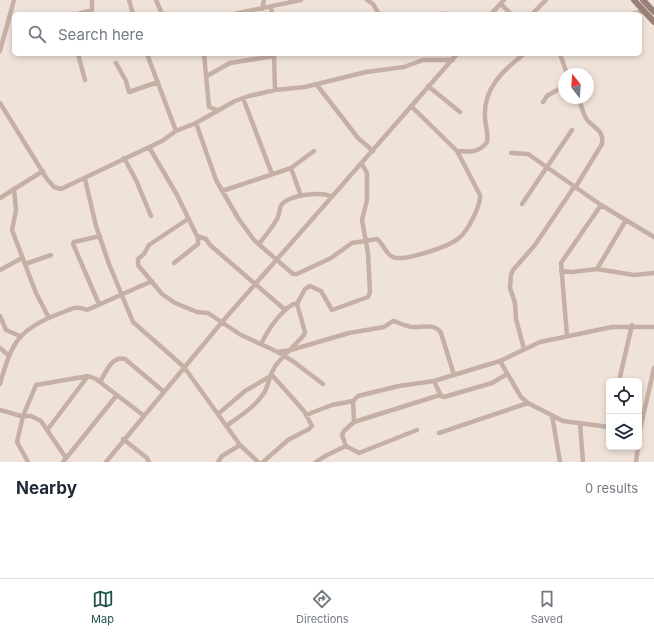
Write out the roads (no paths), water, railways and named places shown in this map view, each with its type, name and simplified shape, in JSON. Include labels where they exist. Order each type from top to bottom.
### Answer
[{"type":"street","points":[[0,52],[14,0]]},
{"type":"street","points":[[85,12],[92,10],[92,0]]},
{"type":"street","points":[[129,0],[132,12]]},
{"type":"street","points":[[156,0],[161,12]]},
{"type":"street","points":[[262,9],[264,0]]},
{"type":"street","points":[[245,12],[301,0]]},
{"type":"street","points":[[367,0],[373,4],[378,12]]},
{"type":"street","points":[[534,12],[546,0]]},
{"type":"street","points":[[634,0],[654,22]]},
{"type":"street","points":[[643,0],[654,12]]},
{"type":"street","points":[[492,12],[502,2],[510,12]]},
{"type":"street","points":[[271,7],[272,12]]},
{"type":"street","points":[[640,12],[644,11]]},
{"type":"street","points":[[79,56],[85,80]]},
{"type":"street","points":[[148,56],[176,131]]},
{"type":"street","points":[[204,56],[209,107],[218,110]]},
{"type":"street","points":[[207,76],[230,63],[268,56]]},
{"type":"street","points":[[274,56],[275,90]]},
{"type":"street","points":[[106,462],[123,439],[222,322],[331,196],[362,164],[428,86],[456,56]]},
{"type":"street","points":[[457,151],[472,152],[483,148],[487,142],[484,115],[486,100],[492,85],[515,60],[521,56]]},
{"type":"street","points":[[561,56],[565,68]]},
{"type":"street","points":[[0,103],[43,171],[57,189],[85,179],[124,158],[162,141],[176,131],[196,123],[243,98],[275,90],[317,85],[366,72],[404,67],[423,60],[453,60]]},
{"type":"street","points":[[116,63],[126,81],[129,92],[158,82]]},
{"type":"street","points":[[317,85],[358,138],[373,150]]},
{"type":"street","points":[[428,86],[460,112]]},
{"type":"street","points":[[543,102],[547,96],[558,90]]},
{"type":"street","points":[[243,98],[272,174]]},
{"type":"street","points":[[524,349],[516,318],[515,303],[510,288],[511,275],[513,270],[535,245],[575,188],[603,140],[599,130],[587,119],[581,104]]},
{"type":"street","points":[[196,123],[222,191],[238,218],[259,244],[293,274],[297,274],[331,258],[352,243],[377,239],[390,256],[398,258],[422,254],[453,242],[461,236],[480,200],[474,181],[457,151],[411,106]]},
{"type":"street","points":[[522,204],[572,130]]},
{"type":"street","points":[[149,147],[177,195],[198,237],[198,244],[174,263]]},
{"type":"street","points":[[222,191],[291,168],[314,151]]},
{"type":"street","points":[[511,153],[528,154],[575,188],[654,237]]},
{"type":"street","points":[[124,158],[136,180],[151,216]]},
{"type":"street","points":[[226,426],[246,412],[259,399],[264,393],[270,376],[304,336],[305,332],[297,304],[305,289],[310,286],[321,292],[332,310],[368,297],[370,292],[368,253],[362,220],[367,200],[367,173],[362,164]]},
{"type":"street","points":[[291,168],[301,196]]},
{"type":"street","points":[[0,198],[43,171]]},
{"type":"street","points":[[85,179],[100,236],[133,322],[184,367],[240,445],[258,462]]},
{"type":"street","points":[[14,189],[16,210],[12,228],[22,258],[49,318]]},
{"type":"street","points":[[259,244],[277,218],[282,204],[301,196],[324,194],[331,196]]},
{"type":"street","points":[[567,336],[564,281],[561,270],[562,263],[601,205]]},
{"type":"street","points":[[188,218],[149,245],[144,254],[138,260],[138,264],[162,294],[186,309],[208,313],[241,335],[278,352],[323,384]]},
{"type":"street","points":[[597,269],[626,220]]},
{"type":"street","points":[[100,236],[74,242],[73,244],[100,304]]},
{"type":"street","points":[[198,237],[206,239],[210,245],[255,285],[283,308],[286,308]]},
{"type":"street","points":[[25,264],[51,255]]},
{"type":"street","points":[[0,270],[22,258]]},
{"type":"street","points":[[561,270],[572,272],[597,269],[634,274],[654,274]]},
{"type":"street","points":[[0,384],[8,355],[20,336],[28,328],[78,307],[87,310],[152,281]]},
{"type":"street","points":[[261,344],[268,330],[286,308],[293,304],[297,304]]},
{"type":"street","points":[[0,316],[6,330],[20,336]]},
{"type":"street","points":[[278,352],[291,350],[349,333],[384,327],[392,321],[398,321],[409,327],[432,327],[440,331],[454,375]]},
{"type":"street","points":[[620,378],[632,325]]},
{"type":"street","points":[[306,415],[332,405],[353,401],[358,396],[365,394],[398,386],[434,381],[500,361],[540,342],[612,327],[632,325],[654,327]]},
{"type":"street","points":[[0,348],[8,355]]},
{"type":"street","points":[[100,382],[114,360],[120,357],[125,359],[163,391]]},
{"type":"street","points":[[500,361],[520,397],[528,403],[562,421],[606,426]]},
{"type":"street","points":[[642,418],[654,368]]},
{"type":"street","points":[[417,430],[359,453],[346,446],[343,433],[354,422],[440,395],[444,397],[474,389],[507,374]]},
{"type":"street","points":[[28,462],[18,445],[23,416],[36,385],[88,376],[100,382],[143,415]]},
{"type":"street","points":[[48,429],[88,376]]},
{"type":"street","points":[[218,414],[245,391],[270,376]]},
{"type":"street","points":[[263,462],[288,440],[311,428],[312,426],[306,415],[270,376]]},
{"type":"street","points":[[434,381],[440,395]]},
{"type":"street","points":[[0,410],[36,418],[48,429],[64,460],[117,395]]},
{"type":"street","points":[[353,401],[354,422]]},
{"type":"street","points":[[439,433],[528,403]]},
{"type":"street","points":[[552,415],[560,462]]},
{"type":"street","points":[[580,423],[583,462]]},
{"type":"street","points":[[123,439],[147,458],[149,462]]},
{"type":"street","points":[[218,462],[222,456],[240,445]]},
{"type":"street","points":[[316,462],[346,446]]},
{"type":"street","points":[[636,462],[638,450]]}]
